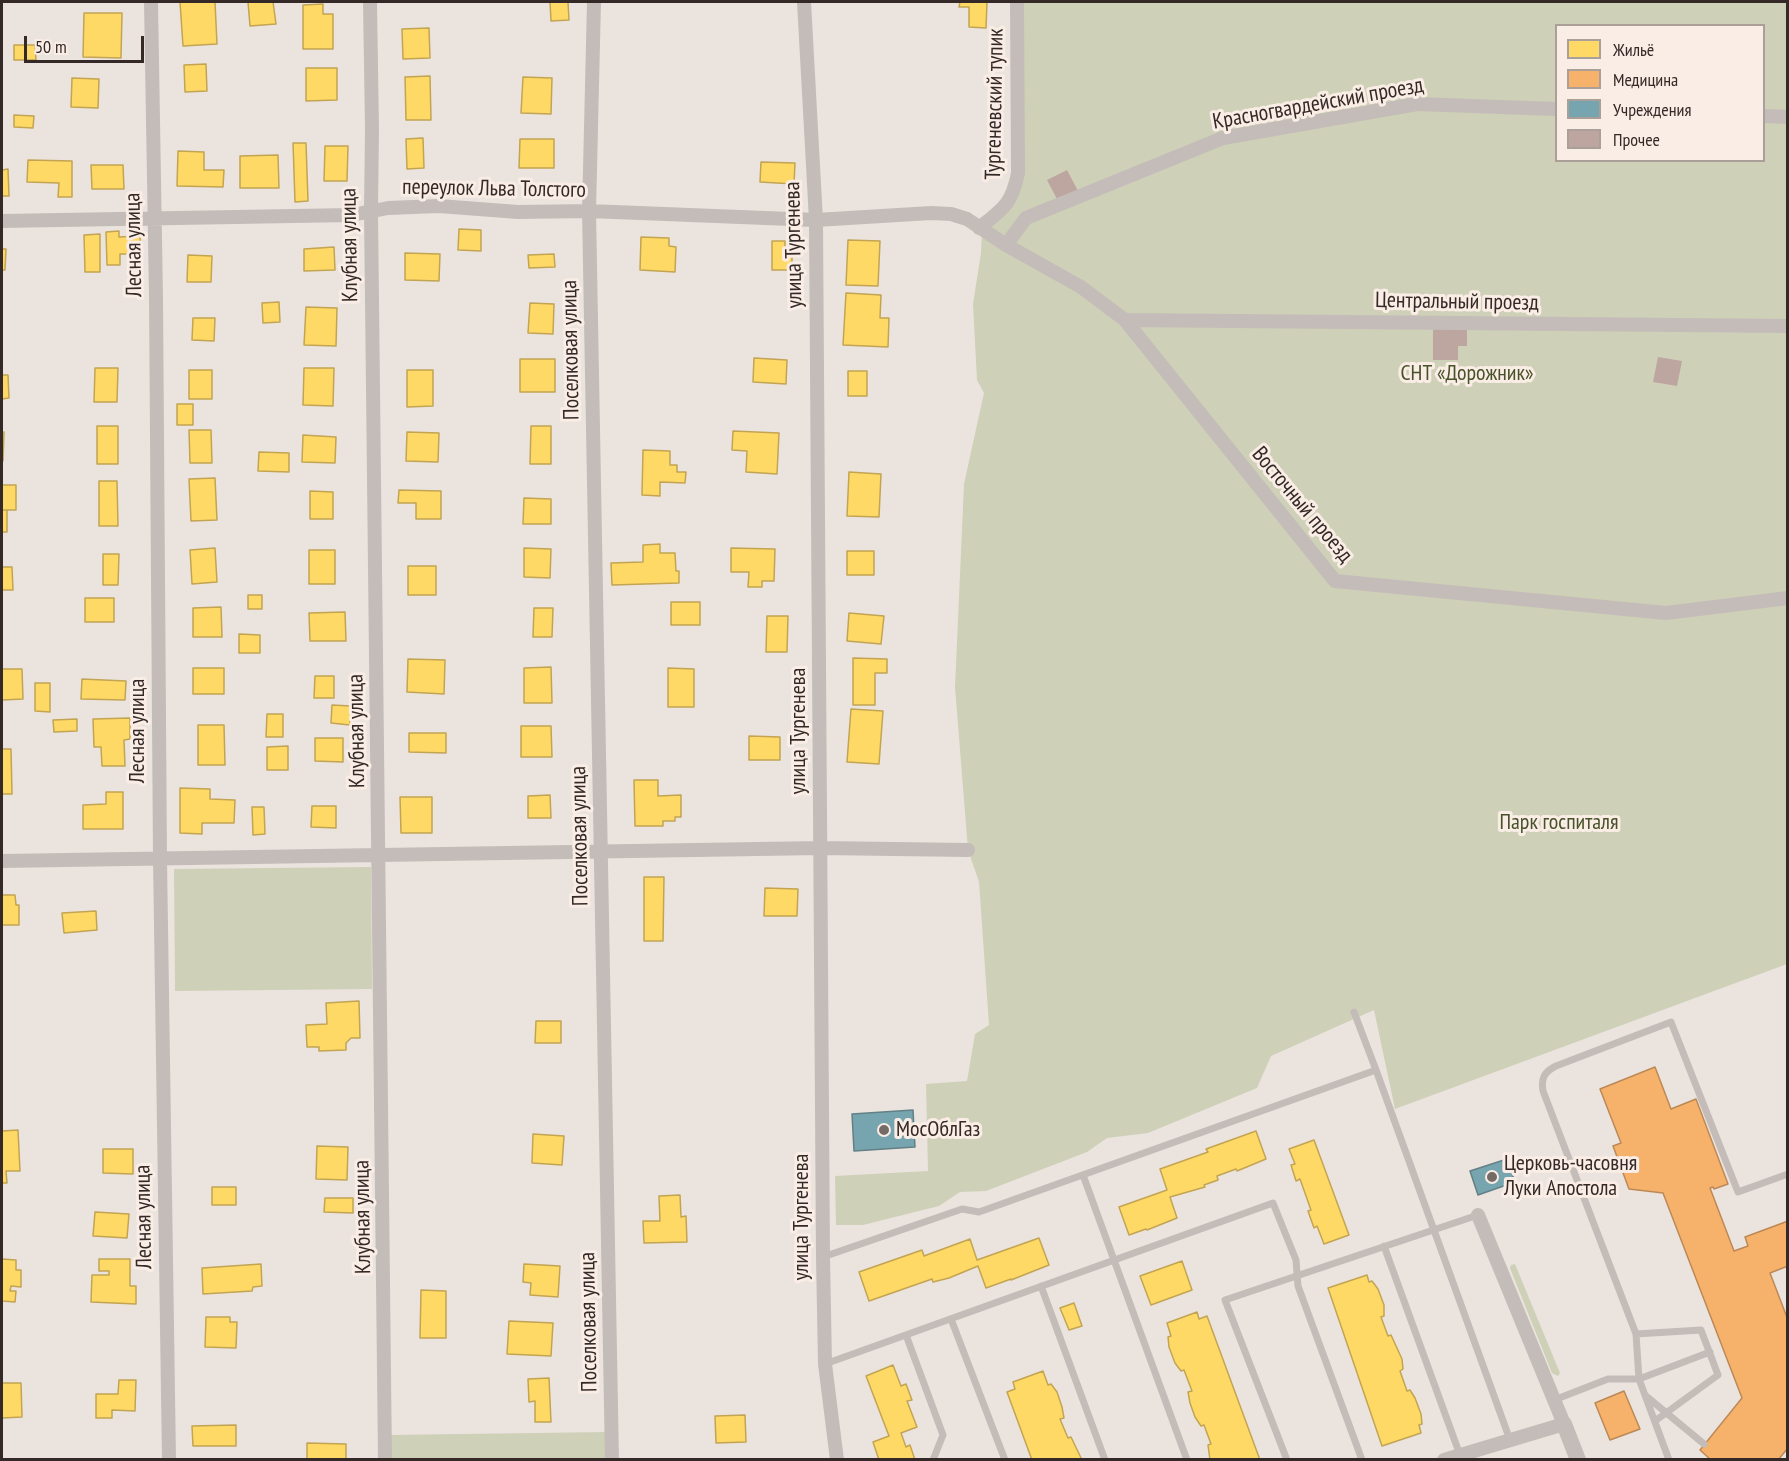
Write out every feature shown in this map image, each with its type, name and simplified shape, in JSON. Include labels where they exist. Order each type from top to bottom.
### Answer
[{"type":"street","name":"Лесная улица","points":[[151,2],[169,1460]]},
{"type":"street","name":"Клубная улица","points":[[370,2],[385,1460]]},
{"type":"street","name":"Поселковая улица","points":[[594,2],[589,211],[612,1460]]},
{"type":"street","name":"улица Тургенева","points":[[804,2],[816,220],[825,1364],[837,1460]]},
{"type":"street","name":"Тургеневский тупик","points":[[980,228],[1003,209],[1011,198],[1018,173],[1017,2]]},
{"type":"street","name":"Красногвардейский проезд","points":[[1006,244],[1026,218],[1223,138],[1417,104],[1555,109]]},
{"type":"street","points":[[1765,116],[1788,117]]},
{"type":"street","name":"переулок Льва Толстого","points":[[2,221],[352,215],[388,208],[439,206],[518,212],[589,211],[816,220],[931,213],[951,214],[967,219],[980,228]]},
{"type":"street","name":"Восточный проезд","points":[[980,228],[1081,287],[1125,320],[1335,581],[1666,613],[1788,598]]},
{"type":"street","name":"Центральный проезд","points":[[1125,320],[1788,327]]},
{"type":"street","points":[[2,861],[821,848],[968,850]]},
{"type":"street","points":[[1478,1215],[1578,1460]]},
{"type":"street","points":[[1444,1460],[1564,1424]]},
{"type":"lane","points":[[1354,1012],[1510,1440]]},
{"type":"lane","points":[[1669,1460],[1639,1379],[1635,1334],[1543,1090],[1542,1078],[1556,1066],[1671,1022],[1738,1192],[1788,1174]]},
{"type":"lane","points":[[823,1257],[962,1209],[979,1212],[1376,1070]]},
{"type":"lane","points":[[1083,1175],[1187,1460]]},
{"type":"lane","points":[[825,1364],[1273,1203],[1296,1260],[1298,1286],[1362,1460]]},
{"type":"lane","points":[[1287,1460],[1225,1300],[1478,1215]]},
{"type":"lane","points":[[1384,1246],[1460,1455]]},
{"type":"lane","points":[[1041,1286],[1105,1460]]},
{"type":"lane","points":[[951,1318],[1005,1460]]},
{"type":"lane","points":[[1635,1334],[1701,1330],[1718,1374],[1655,1421]]},
{"type":"lane","points":[[906,1335],[943,1435],[933,1460]]},
{"type":"lane","points":[[1554,1400],[1608,1379],[1639,1379],[1710,1352]]},
{"type":"lane","points":[[1645,1395],[1704,1444]]},
{"type":"green space","points":[[1017,2],[1787,2],[1787,964],[1395,1109],[1374,1010],[1271,1056],[1257,1088],[1148,1133],[1107,1138],[1087,1152],[986,1191],[960,1192],[939,1206],[863,1225],[836,1225],[835,1176],[928,1171],[926,1084],[967,1081],[975,1034],[989,1025],[979,882],[968,850],[955,687],[964,484],[984,393],[977,380],[973,304],[981,253],[982,229],[1011,198]]},
{"type":"green space","points":[[371,867],[372,989],[175,991],[174,869]]},
{"type":"green space","points":[[1515,1264],[1560,1373],[1558,1376],[1552,1373],[1510,1268]]},
{"type":"green space","points":[[608,1432],[608,1459],[389,1459],[389,1435]]},
{"type":"building: Жильё","points":[[180,2],[215,2],[217,44],[183,46]]},
{"type":"building: Жильё","points":[[248,2],[273,2],[276,24],[250,26]]},
{"type":"building: Жильё","points":[[550,2],[568,2],[569,20],[551,21]]},
{"type":"building: Жильё","points":[[960,2],[987,2],[986,28],[969,27],[969,7],[959,7]]},
{"type":"building: Жильё","points":[[323,4],[323,14],[333,14],[333,49],[303,49],[303,5]]},
{"type":"building: Жильё","points":[[84,13],[122,13],[121,58],[83,57]]},
{"type":"building: Жильё","points":[[429,28],[430,58],[403,59],[402,29]]},
{"type":"building: Жильё","points":[[14,45],[35,45],[36,60],[14,60]]},
{"type":"building: Жильё","points":[[206,64],[207,91],[185,92],[184,65]]},
{"type":"building: Жильё","points":[[306,68],[337,68],[337,100],[306,101]]},
{"type":"building: Жильё","points":[[430,76],[431,120],[406,120],[405,77]]},
{"type":"building: Жильё","points":[[523,77],[552,78],[551,114],[521,113]]},
{"type":"building: Жильё","points":[[72,78],[99,79],[98,108],[71,107]]},
{"type":"building: Жильё","points":[[14,115],[34,116],[33,128],[14,127]]},
{"type":"building: Жильё","points":[[423,138],[424,168],[407,169],[406,139]]},
{"type":"building: Жильё","points":[[520,139],[554,139],[554,168],[519,168]]},
{"type":"building: Жильё","points":[[293,143],[306,143],[308,201],[295,202]]},
{"type":"building: Жильё","points":[[325,146],[348,146],[347,181],[324,181]]},
{"type":"building: Жильё","points":[[178,151],[204,152],[204,170],[224,170],[223,187],[177,186]]},
{"type":"building: Жильё","points":[[278,155],[279,188],[240,188],[240,156]]},
{"type":"building: Жильё","points":[[28,160],[72,161],[72,197],[58,197],[59,183],[27,182]]},
{"type":"building: Жильё","points":[[761,162],[795,163],[794,184],[760,182]]},
{"type":"building: Жильё","points":[[91,165],[123,165],[124,189],[92,189]]},
{"type":"building: Жильё","points":[[8,169],[9,196],[2,196],[2,170]]},
{"type":"building: Жильё","points":[[459,229],[481,230],[481,251],[458,250]]},
{"type":"building: Жильё","points":[[119,231],[119,237],[140,236],[141,254],[120,254],[120,265],[107,265],[106,232]]},
{"type":"building: Жильё","points":[[100,234],[100,272],[85,272],[84,235]]},
{"type":"building: Жильё","points":[[641,237],[669,238],[669,246],[676,247],[675,272],[640,270]]},
{"type":"building: Жильё","points":[[848,240],[880,241],[878,286],[846,285]]},
{"type":"building: Жильё","points":[[772,241],[785,241],[785,252],[792,252],[792,270],[772,270]]},
{"type":"building: Жильё","points":[[334,247],[335,270],[304,271],[304,249]]},
{"type":"building: Жильё","points":[[2,249],[6,249],[5,270],[2,270]]},
{"type":"building: Жильё","points":[[405,253],[440,254],[439,281],[405,280]]},
{"type":"building: Жильё","points":[[554,254],[555,267],[529,268],[528,255]]},
{"type":"building: Жильё","points":[[188,255],[212,256],[211,282],[187,282]]},
{"type":"building: Жильё","points":[[846,293],[881,295],[880,318],[889,318],[888,347],[843,345]]},
{"type":"building: Жильё","points":[[279,302],[280,322],[263,323],[262,303]]},
{"type":"building: Жильё","points":[[530,303],[554,304],[553,334],[528,333]]},
{"type":"building: Жильё","points":[[306,307],[337,308],[336,346],[304,345]]},
{"type":"building: Жильё","points":[[193,318],[215,318],[214,341],[192,340]]},
{"type":"building: Жильё","points":[[754,358],[787,360],[786,384],[753,382]]},
{"type":"building: Жильё","points":[[520,359],[555,359],[555,392],[520,392]]},
{"type":"building: Жильё","points":[[95,368],[118,368],[117,402],[94,402]]},
{"type":"building: Жильё","points":[[304,368],[334,368],[333,406],[303,405]]},
{"type":"building: Жильё","points":[[189,370],[212,370],[212,399],[189,399]]},
{"type":"building: Жильё","points":[[407,370],[433,370],[433,406],[407,407]]},
{"type":"building: Жильё","points":[[848,371],[867,371],[867,396],[848,396]]},
{"type":"building: Жильё","points":[[2,375],[8,375],[9,398],[2,399]]},
{"type":"building: Жильё","points":[[177,404],[193,404],[193,425],[177,425]]},
{"type":"building: Жильё","points":[[97,426],[118,426],[118,464],[97,464]]},
{"type":"building: Жильё","points":[[531,426],[551,426],[551,464],[530,464]]},
{"type":"building: Жильё","points":[[189,430],[211,430],[212,463],[190,463]]},
{"type":"building: Жильё","points":[[733,431],[779,433],[777,474],[746,472],[747,451],[732,450]]},
{"type":"building: Жильё","points":[[2,432],[4,432],[3,461],[2,461]]},
{"type":"building: Жильё","points":[[407,432],[439,433],[438,462],[406,461]]},
{"type":"building: Жильё","points":[[303,435],[336,437],[335,463],[302,462]]},
{"type":"building: Жильё","points":[[643,450],[670,451],[670,465],[677,465],[677,472],[686,472],[685,483],[660,482],[660,496],[642,495]]},
{"type":"building: Жильё","points":[[259,452],[289,453],[289,472],[258,471]]},
{"type":"building: Жильё","points":[[849,472],[881,474],[879,517],[847,516]]},
{"type":"building: Жильё","points":[[215,478],[217,520],[191,521],[189,479]]},
{"type":"building: Жильё","points":[[99,481],[117,481],[118,526],[99,526]]},
{"type":"building: Жильё","points":[[2,485],[16,485],[16,510],[2,510]]},
{"type":"building: Жильё","points":[[399,490],[441,491],[441,519],[416,519],[416,503],[398,503]]},
{"type":"building: Жильё","points":[[310,491],[333,492],[333,519],[310,519]]},
{"type":"building: Жильё","points":[[524,498],[551,499],[551,524],[523,524]]},
{"type":"building: Жильё","points":[[2,510],[7,510],[7,532],[2,532]]},
{"type":"building: Жильё","points":[[660,544],[660,553],[675,553],[679,583],[612,585],[611,563],[643,562],[643,545]]},
{"type":"building: Жильё","points":[[215,548],[217,582],[192,584],[190,550]]},
{"type":"building: Жильё","points":[[524,548],[551,549],[550,578],[524,577]]},
{"type":"building: Жильё","points":[[731,548],[775,549],[774,581],[762,581],[762,587],[748,587],[749,572],[731,572]]},
{"type":"building: Жильё","points":[[309,550],[335,550],[335,584],[309,584]]},
{"type":"building: Жильё","points":[[847,551],[874,551],[874,575],[847,575]]},
{"type":"building: Жильё","points":[[103,554],[119,554],[118,585],[103,585]]},
{"type":"building: Жильё","points":[[408,566],[436,566],[436,595],[408,595]]},
{"type":"building: Жильё","points":[[2,567],[12,567],[13,590],[2,590]]},
{"type":"building: Жильё","points":[[248,595],[262,595],[262,609],[248,609]]},
{"type":"building: Жильё","points":[[85,598],[114,598],[114,622],[85,622]]},
{"type":"building: Жильё","points":[[671,602],[700,602],[700,625],[671,625]]},
{"type":"building: Жильё","points":[[221,607],[222,637],[193,637],[193,608]]},
{"type":"building: Жильё","points":[[534,608],[553,608],[552,637],[533,637]]},
{"type":"building: Жильё","points":[[345,612],[346,641],[310,641],[309,613]]},
{"type":"building: Жильё","points":[[849,613],[884,616],[881,644],[847,641]]},
{"type":"building: Жильё","points":[[767,616],[788,616],[787,652],[766,652]]},
{"type":"building: Жильё","points":[[239,634],[260,635],[260,653],[239,653]]},
{"type":"building: Жильё","points":[[853,658],[887,659],[887,673],[875,673],[875,705],[853,705]]},
{"type":"building: Жильё","points":[[408,659],[445,660],[444,694],[407,692]]},
{"type":"building: Жильё","points":[[551,667],[552,703],[524,703],[524,668]]},
{"type":"building: Жильё","points":[[193,668],[224,668],[224,694],[193,694]]},
{"type":"building: Жильё","points":[[668,668],[694,669],[694,707],[668,707]]},
{"type":"building: Жильё","points":[[2,669],[22,669],[23,699],[2,700]]},
{"type":"building: Жильё","points":[[315,676],[334,676],[334,698],[314,698]]},
{"type":"building: Жильё","points":[[82,679],[126,681],[125,700],[81,699]]},
{"type":"building: Жильё","points":[[35,683],[50,683],[50,712],[35,711]]},
{"type":"building: Жильё","points":[[332,705],[351,706],[350,725],[331,723]]},
{"type":"building: Жильё","points":[[851,709],[883,711],[879,764],[847,762]]},
{"type":"building: Жильё","points":[[267,714],[283,714],[283,737],[266,737]]},
{"type":"building: Жильё","points":[[130,718],[130,739],[124,740],[125,766],[102,766],[101,747],[94,747],[93,719]]},
{"type":"building: Жильё","points":[[77,719],[77,731],[54,732],[53,720]]},
{"type":"building: Жильё","points":[[198,725],[224,725],[225,765],[198,765]]},
{"type":"building: Жильё","points":[[521,726],[551,726],[552,757],[521,757]]},
{"type":"building: Жильё","points":[[409,733],[446,733],[446,753],[409,752]]},
{"type":"building: Жильё","points":[[749,736],[780,737],[780,760],[749,760]]},
{"type":"building: Жильё","points":[[315,738],[343,738],[343,762],[315,761]]},
{"type":"building: Жильё","points":[[288,746],[288,770],[267,770],[267,747]]},
{"type":"building: Жильё","points":[[2,749],[11,749],[12,794],[2,794]]},
{"type":"building: Жильё","points":[[634,780],[658,780],[658,796],[681,795],[681,817],[675,817],[675,821],[663,821],[663,826],[635,826]]},
{"type":"building: Жильё","points":[[180,788],[210,789],[210,799],[235,800],[234,823],[202,823],[202,834],[180,833]]},
{"type":"building: Жильё","points":[[106,792],[123,792],[123,829],[83,829],[83,805],[106,804]]},
{"type":"building: Жильё","points":[[550,795],[551,818],[528,818],[528,796]]},
{"type":"building: Жильё","points":[[400,797],[432,797],[432,833],[401,833]]},
{"type":"building: Жильё","points":[[312,806],[336,806],[336,828],[311,827]]},
{"type":"building: Жильё","points":[[252,807],[264,807],[265,834],[253,835]]},
{"type":"building: Жильё","points":[[644,877],[664,877],[663,941],[644,941]]},
{"type":"building: Жильё","points":[[765,888],[798,889],[797,916],[764,916]]},
{"type":"building: Жильё","points":[[2,895],[15,895],[16,905],[19,905],[19,925],[2,925]]},
{"type":"building: Жильё","points":[[96,911],[97,930],[64,933],[62,913]]},
{"type":"building: Жильё","points":[[359,1001],[360,1038],[351,1038],[346,1043],[346,1050],[319,1051],[319,1047],[307,1047],[306,1025],[327,1024],[326,1003]]},
{"type":"building: Жильё","points":[[536,1021],[561,1021],[561,1043],[535,1043]]},
{"type":"building: Жильё","points":[[18,1130],[20,1171],[6,1171],[7,1183],[2,1183],[2,1131]]},
{"type":"building: Жильё","points":[[1256,1131],[1266,1159],[1237,1171],[1236,1169],[1217,1176],[1218,1180],[1204,1185],[1205,1187],[1170,1197],[1177,1218],[1129,1235],[1119,1207],[1167,1190],[1160,1169],[1208,1152],[1206,1149]]},
{"type":"building: Жильё","points":[[533,1134],[564,1136],[562,1165],[532,1163]]},
{"type":"building: Жильё","points":[[1314,1140],[1349,1235],[1324,1244],[1317,1226],[1314,1228],[1308,1211],[1311,1210],[1300,1179],[1296,1181],[1291,1165],[1295,1164],[1289,1149]]},
{"type":"building: Жильё","points":[[317,1146],[348,1147],[347,1180],[316,1179]]},
{"type":"building: Жильё","points":[[103,1149],[133,1149],[133,1174],[103,1173]]},
{"type":"building: Жильё","points":[[212,1187],[236,1187],[236,1205],[212,1205]]},
{"type":"building: Жильё","points":[[680,1195],[681,1217],[686,1216],[687,1242],[644,1243],[643,1221],[660,1221],[659,1196]]},
{"type":"building: Жильё","points":[[325,1198],[353,1198],[353,1213],[324,1212]]},
{"type":"building: Жильё","points":[[95,1212],[129,1214],[127,1238],[93,1236]]},
{"type":"building: Жильё","points":[[1039,1238],[1049,1265],[986,1288],[978,1266],[949,1278],[933,1282],[932,1279],[869,1301],[859,1272],[922,1250],[924,1256],[970,1239],[977,1260]]},
{"type":"building: Жильё","points":[[2,1259],[16,1260],[16,1270],[21,1270],[21,1287],[11,1286],[10,1291],[16,1291],[15,1302],[2,1301]]},
{"type":"building: Жильё","points":[[99,1259],[130,1259],[130,1286],[136,1286],[136,1304],[91,1302],[92,1275],[109,1275],[109,1271],[99,1271]]},
{"type":"building: Жильё","points":[[1182,1261],[1192,1290],[1151,1305],[1140,1276]]},
{"type":"building: Жильё","points":[[261,1264],[262,1286],[253,1287],[252,1291],[203,1294],[202,1268]]},
{"type":"building: Жильё","points":[[524,1264],[560,1266],[558,1297],[530,1295],[531,1283],[523,1282]]},
{"type":"building: Жильё","points":[[1367,1275],[1369,1282],[1372,1281],[1378,1289],[1384,1305],[1384,1316],[1381,1317],[1388,1336],[1391,1335],[1402,1359],[1403,1369],[1400,1371],[1407,1391],[1410,1390],[1415,1398],[1422,1424],[1419,1425],[1421,1433],[1382,1446],[1328,1288]]},
{"type":"building: Жильё","points":[[421,1290],[446,1291],[446,1338],[420,1338]]},
{"type":"building: Жильё","points":[[1074,1303],[1082,1326],[1069,1330],[1060,1308]]},
{"type":"building: Жильё","points":[[1197,1312],[1199,1319],[1207,1316],[1260,1460],[1210,1460],[1208,1445],[1211,1444],[1204,1425],[1201,1426],[1195,1417],[1188,1392],[1192,1391],[1184,1370],[1181,1371],[1175,1363],[1168,1337],[1171,1336],[1167,1323]]},
{"type":"building: Жильё","points":[[206,1317],[230,1317],[230,1322],[237,1322],[236,1348],[205,1347]]},
{"type":"building: Жильё","points":[[509,1321],[553,1323],[551,1356],[507,1354]]},
{"type":"building: Жильё","points":[[893,1365],[901,1386],[906,1384],[912,1400],[907,1401],[917,1427],[901,1433],[906,1447],[910,1445],[915,1460],[879,1460],[873,1442],[889,1436],[866,1376]]},
{"type":"building: Жильё","points":[[1043,1371],[1048,1385],[1051,1384],[1057,1392],[1064,1418],[1060,1419],[1068,1438],[1071,1437],[1082,1460],[1032,1460],[1007,1392],[1015,1389],[1013,1382]]},
{"type":"building: Жильё","points":[[549,1378],[551,1422],[535,1422],[535,1401],[529,1402],[528,1379]]},
{"type":"building: Жильё","points":[[119,1380],[136,1380],[135,1411],[112,1410],[112,1418],[96,1418],[96,1394],[118,1394]]},
{"type":"building: Жильё","points":[[2,1383],[21,1383],[22,1417],[2,1418]]},
{"type":"building: Жильё","points":[[745,1415],[746,1442],[716,1443],[715,1416]]},
{"type":"building: Жильё","points":[[236,1425],[236,1446],[193,1446],[192,1426]]},
{"type":"building: Жильё","points":[[307,1443],[346,1444],[346,1460],[307,1460]]},
{"type":"building: Медицина","points":[[1655,1067],[1671,1109],[1696,1099],[1728,1184],[1714,1189],[1710,1188],[1734,1251],[1748,1246],[1745,1237],[1788,1221],[1788,1266],[1770,1273],[1788,1320],[1788,1448],[1778,1460],[1711,1460],[1700,1450],[1742,1398],[1663,1193],[1629,1189],[1613,1146],[1621,1143],[1600,1089]]},
{"type":"building: Медицина","points":[[1624,1391],[1640,1429],[1610,1440],[1595,1403]]},
{"type":"building: Учреждения","name":"МосОблГаз","points":[[913,1110],[915,1147],[854,1151],[852,1114]]},
{"type":"building: Учреждения","name":"Церковь-часовня Луки Апостола","points":[[1507,1159],[1515,1182],[1478,1195],[1470,1171]]},
{"type":"building: Прочее","points":[[1067,170],[1078,191],[1058,201],[1047,180]]},
{"type":"building: Прочее","points":[[1433,328],[1467,328],[1467,346],[1458,346],[1458,360],[1433,360]]},
{"type":"building: Прочее","points":[[1658,357],[1682,361],[1677,386],[1653,382]]},
{"type":"place","name":"МосОблГаз","points":[[884,1130]]},
{"type":"place","name":"Церковь-часовня Луки Апостола","points":[[1492,1177]]},
{"type":"park label","name":"СНТ «Дорожник»","points":[[1467,374]]},
{"type":"park label","name":"Парк госпиталя","points":[[1559,823]]}]
